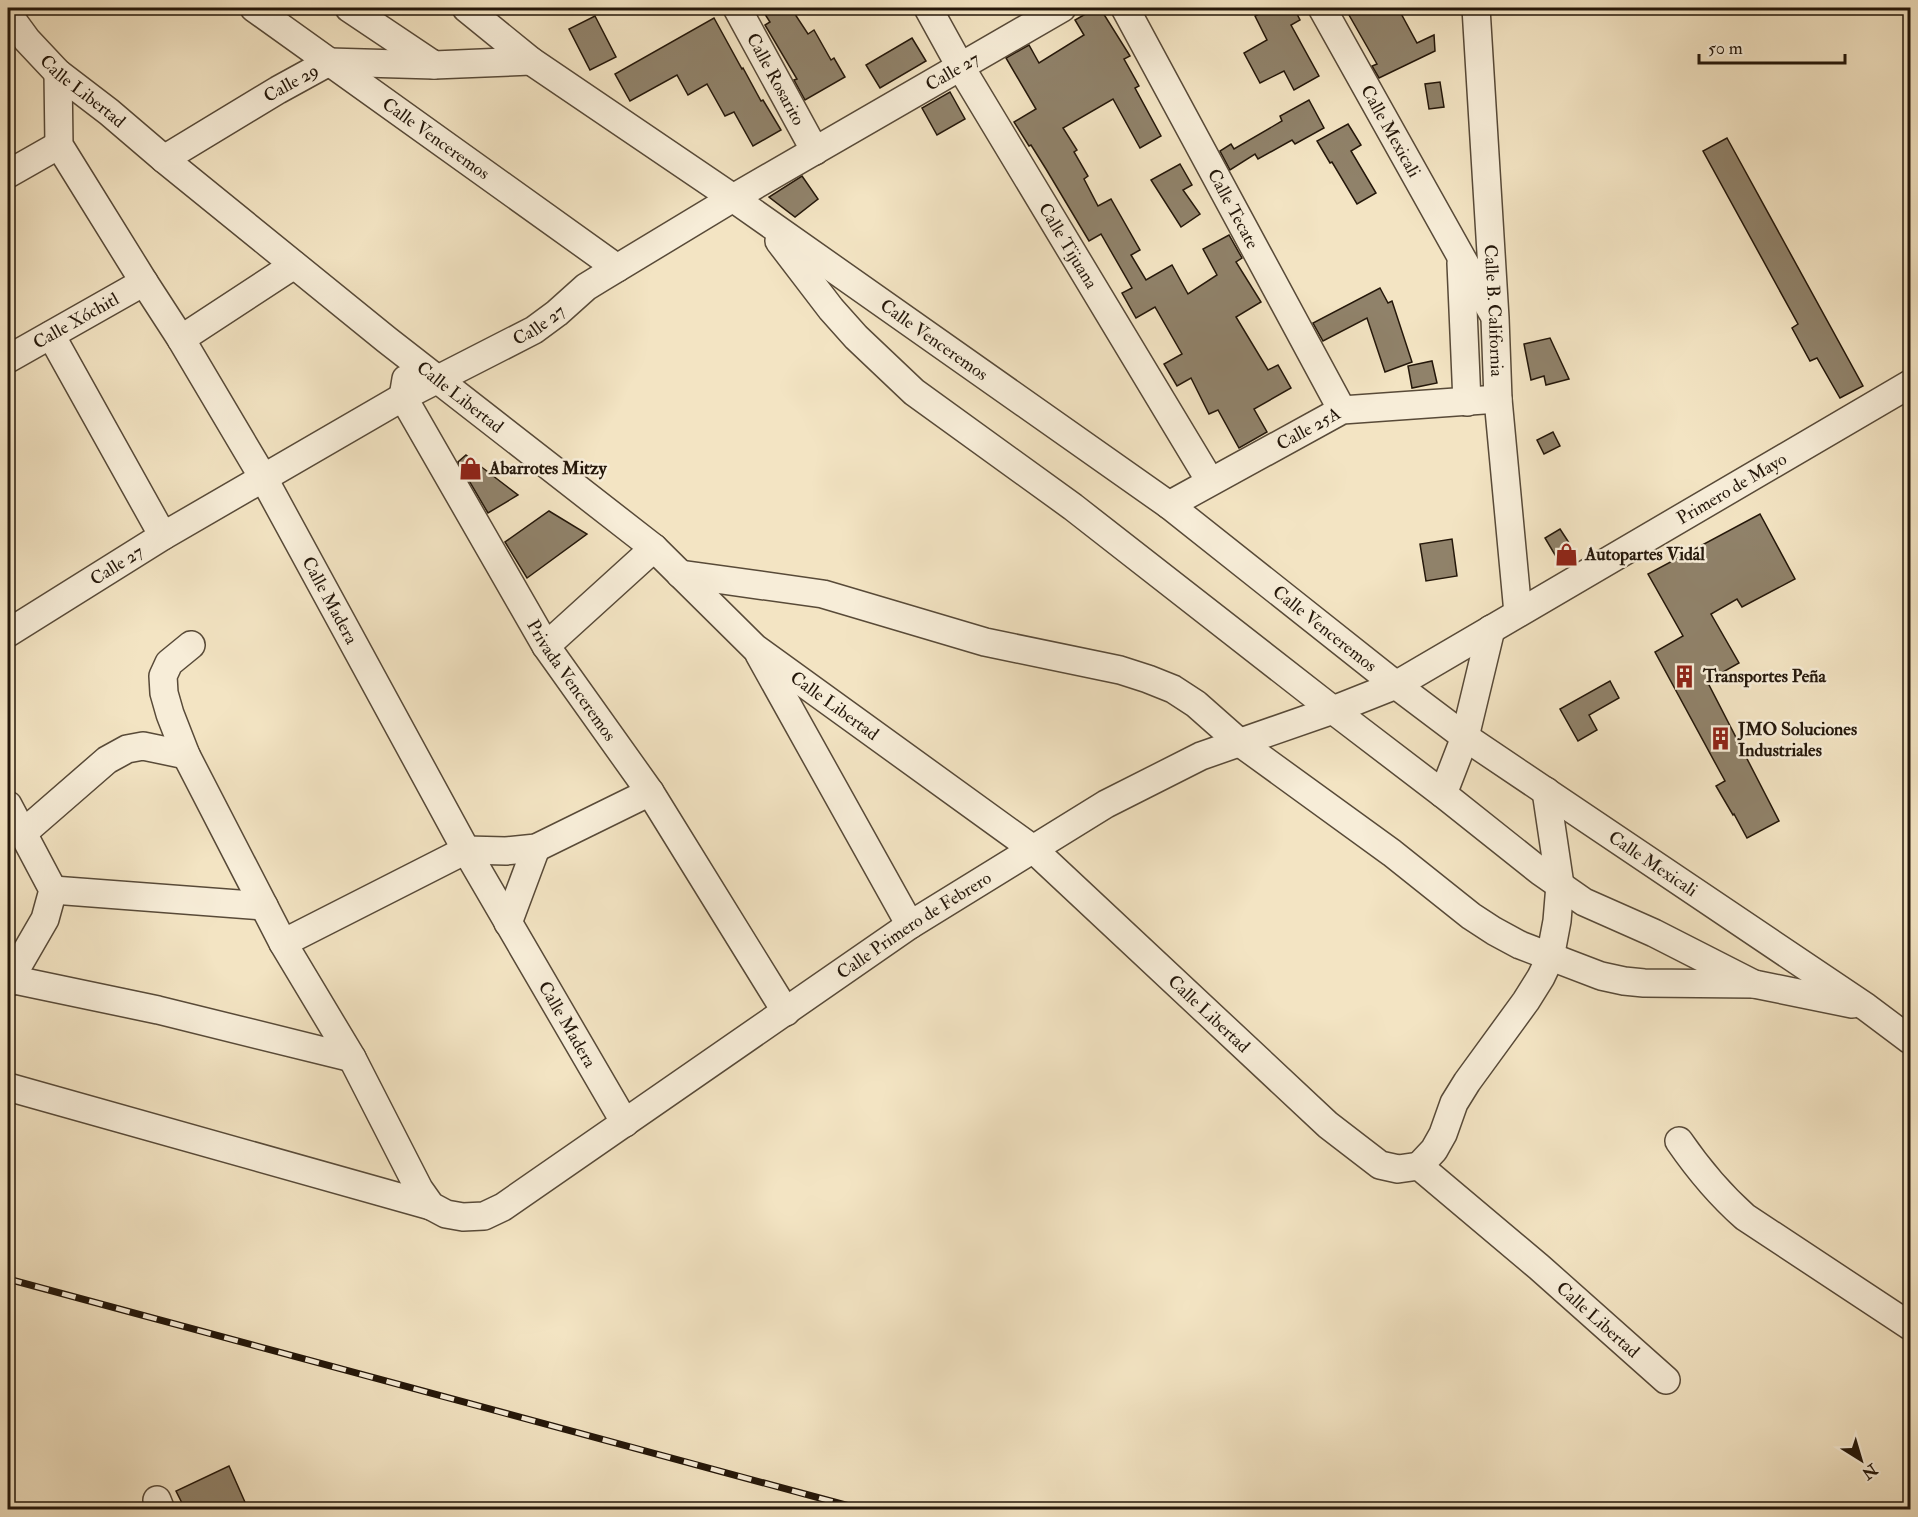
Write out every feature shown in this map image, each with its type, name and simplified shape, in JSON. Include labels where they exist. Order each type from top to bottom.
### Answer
[{"type":"street","name":"Calle Venceremos","points":[[254,8],[617,268]]},
{"type":"street","points":[[349,8],[434,66]]},
{"type":"street","name":"Calle Venceremos","points":[[466,8],[531,61],[733,198],[1170,505],[1396,685]]},
{"type":"street","name":"Calle Rosarito","points":[[737,8],[814,151]]},
{"type":"street","name":"Calle Tijuana","points":[[928,8],[960,66],[1210,482]]},
{"type":"street","name":"Calle 27","points":[[8,633],[163,536],[403,397],[534,330],[586,287],[617,268],[733,198],[1062,8]]},
{"type":"street","name":"Calle Tecate","points":[[1125,8],[1342,410]]},
{"type":"street","name":"Calle Mexicali","points":[[1322,8],[1495,318]]},
{"type":"street","name":"Calle B. California","points":[[1476,8],[1498,399],[1518,613]]},
{"type":"street","name":"Calle Libertad","points":[[8,14],[27,40],[58,73],[109,112],[387,340],[654,548],[755,648],[1033,849],[1328,1125],[1380,1165],[1398,1169],[1419,1166],[1531,1259],[1666,1380]]},
{"type":"street","name":"Calle 29","points":[[164,159],[329,62],[434,66],[531,61]]},
{"type":"street","points":[[8,174],[59,145],[58,73]]},
{"type":"street","name":"Calle Madera","points":[[59,145],[181,339],[264,479],[465,850],[626,1124]]},
{"type":"street","points":[[764,221],[831,309],[856,337],[914,392],[1074,507],[1541,872],[1584,902],[1664,938],[1754,984]]},
{"type":"street","name":"Calle Mexicali","points":[[1460,256],[1467,402]]},
{"type":"street","points":[[181,339],[294,265]]},
{"type":"street","name":"Calle Xóchitl","points":[[8,359],[144,282]]},
{"type":"street","points":[[51,335],[163,536]]},
{"type":"street","points":[[387,340],[408,367],[403,397]]},
{"type":"street","name":"Primero de Mayo","points":[[1396,685],[1911,384]]},
{"type":"street","name":"Privada Venceremos","points":[[403,397],[546,646],[650,792],[786,1012]]},
{"type":"street","name":"Calle 25A","points":[[1170,505],[1342,410],[1498,399]]},
{"type":"street","points":[[546,646],[654,548]]},
{"type":"street","points":[[680,574],[823,594],[985,642],[1120,670],[1173,688],[1239,742],[1392,853],[1471,916],[1494,932],[1550,958],[1601,976],[1624,981],[1754,984],[1866,1007]]},
{"type":"street","points":[[1443,794],[1465,737],[1491,629]]},
{"type":"street","points":[[191,645],[169,663],[163,676],[164,693],[170,714],[186,755],[283,943],[352,1058],[419,1189],[431,1206]]},
{"type":"street","points":[[755,648],[910,925]]},
{"type":"street","name":"Calle Mexicali","points":[[1396,685],[1465,737],[1866,1007],[1911,1040]]},
{"type":"street","name":"Calle Primero de Febrero","points":[[431,1206],[446,1214],[463,1217],[484,1216],[503,1207],[626,1124],[910,925],[1106,804],[1201,756],[1396,685]]},
{"type":"street","points":[[23,832],[107,760],[127,749],[143,746],[186,755]]},
{"type":"street","points":[[1419,1166],[1434,1150],[1443,1134],[1454,1103],[1526,1001],[1550,958],[1557,921],[1560,885],[1546,791]]},
{"type":"street","points":[[283,943],[465,850],[506,851],[536,848],[650,792]]},
{"type":"street","points":[[8,805],[53,890],[45,919],[9,981],[158,1010],[352,1058]]},
{"type":"street","points":[[508,923],[536,848]]},
{"type":"street","points":[[53,890],[264,906]]},
{"type":"street","points":[[12,1083],[431,1206]]},
{"type":"street","points":[[1679,1142],[1701,1174],[1745,1217],[1911,1326]]},
{"type":"building","points":[[761,8],[791,8],[808,34],[814,30],[831,60],[834,58],[845,77],[805,100],[794,80],[797,79],[765,25],[770,22]]},
{"type":"building","points":[[1100,8],[1130,56],[1124,59],[1139,86],[1135,88],[1161,136],[1140,148],[1113,99],[1063,128],[1077,150],[1074,152],[1088,176],[1084,179],[1098,206],[1111,199],[1140,250],[1131,255],[1146,280],[1172,265],[1188,294],[1217,275],[1203,249],[1229,235],[1242,258],[1236,262],[1261,302],[1236,317],[1268,370],[1278,365],[1291,388],[1254,409],[1267,432],[1239,448],[1218,410],[1209,414],[1191,378],[1177,386],[1164,364],[1182,354],[1155,307],[1136,318],[1122,293],[1132,288],[1101,234],[1089,241],[1031,145],[1029,146],[1014,122],[1036,109],[1006,58],[1029,45],[1039,63],[1084,35],[1075,20]]},
{"type":"building","points":[[1270,8],[1294,8],[1300,20],[1291,25],[1319,76],[1294,90],[1284,71],[1260,83],[1244,53],[1267,40],[1255,16]]},
{"type":"building","points":[[1345,8],[1398,8],[1417,43],[1434,35],[1435,51],[1379,78],[1372,66],[1377,64]]},
{"type":"building","points":[[595,16],[616,57],[590,70],[569,29]]},
{"type":"building","points":[[714,18],[761,101],[763,100],[781,130],[753,146],[734,112],[725,116],[707,84],[688,95],[677,75],[630,101],[615,74]]},
{"type":"building","points":[[912,38],[926,61],[880,88],[866,65]]},
{"type":"building","points":[[1440,82],[1444,107],[1429,109],[1425,84]]},
{"type":"building","points":[[950,92],[965,119],[937,135],[922,108]]},
{"type":"building","points":[[1309,100],[1324,128],[1295,144],[1292,140],[1258,159],[1255,154],[1230,170],[1220,151],[1231,144],[1234,149],[1282,121],[1280,116]]},
{"type":"building","points":[[1348,124],[1361,145],[1351,151],[1376,193],[1357,204],[1317,141]]},
{"type":"building","points":[[1727,138],[1863,386],[1840,398],[1817,358],[1810,361],[1792,328],[1798,324],[1703,151]]},
{"type":"building","points":[[1180,164],[1192,185],[1183,190],[1200,214],[1181,227],[1151,180]]},
{"type":"building","points":[[802,176],[818,199],[795,217],[769,197]]},
{"type":"building","points":[[1380,288],[1388,303],[1392,301],[1412,362],[1385,372],[1367,318],[1323,341],[1313,323]]},
{"type":"building","points":[[1550,338],[1569,379],[1546,385],[1544,376],[1531,380],[1524,344]]},
{"type":"building","points":[[1432,361],[1437,383],[1412,388],[1408,366]]},
{"type":"building","points":[[1553,432],[1560,446],[1544,454],[1537,440]]},
{"type":"building","points":[[466,455],[518,495],[488,513],[458,462]]},
{"type":"building","points":[[549,511],[587,534],[527,578],[505,542]]},
{"type":"building","points":[[1760,514],[1795,579],[1742,607],[1737,599],[1711,614],[1739,663],[1707,681],[1779,821],[1747,838],[1716,786],[1725,781],[1655,652],[1683,636],[1648,574]]},
{"type":"building","name":"Autopartes Vidal","points":[[1560,529],[1577,555],[1561,565],[1545,538]]},
{"type":"building","points":[[1452,539],[1457,576],[1426,581],[1420,544]]},
{"type":"building","points":[[1610,681],[1619,698],[1589,715],[1597,730],[1578,741],[1560,709]]},
{"type":"building","points":[[229,1466],[248,1509],[185,1509],[176,1491]]},
{"type":"railway","points":[[8,1279],[864,1510]]},
{"type":"place","name":"Abarrotes Mitzy","points":[[471,468]]},
{"type":"place","name":"Autopartes Vidal","points":[[1567,554]]},
{"type":"place","name":"Transportes Peña","points":[[1685,676]]},
{"type":"place","name":"JMO Soluciones Industriales","points":[[1720,739]]}]
